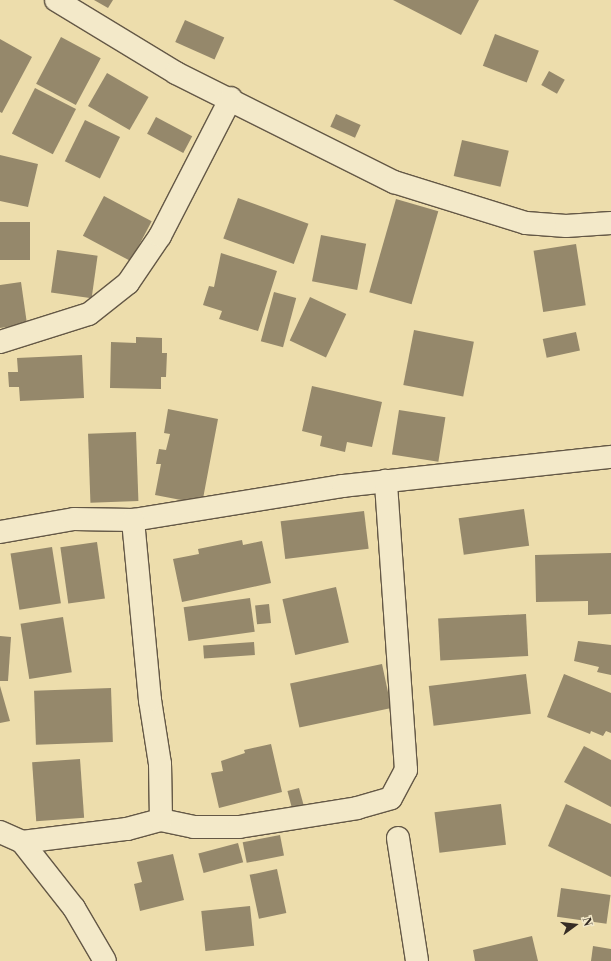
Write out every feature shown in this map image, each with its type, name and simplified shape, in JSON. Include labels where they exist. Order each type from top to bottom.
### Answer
[{"type":"street","points":[[56,0],[129,47],[394,182],[502,218],[566,226],[611,223]]},
{"type":"street","points":[[0,342],[89,314],[128,283],[160,236],[231,98]]},
{"type":"street","points":[[0,532],[74,520],[133,520],[386,481],[611,457]]},
{"type":"street","points":[[22,842],[127,829],[161,820],[194,827],[239,827],[357,808],[391,798],[406,770],[386,481]]},
{"type":"street","points":[[133,520],[150,700],[160,764],[161,820]]},
{"type":"street","points":[[0,832],[22,842],[74,908],[105,961]]},
{"type":"street","points":[[398,838],[417,961]]},
{"type":"building","points":[[94,0],[113,0],[108,8]]},
{"type":"building","points":[[393,0],[479,0],[461,35]]},
{"type":"building","points":[[185,20],[224,37],[215,59],[175,42]]},
{"type":"building","points":[[495,34],[539,51],[527,83],[483,66]]},
{"type":"building","points":[[61,37],[101,58],[76,105],[36,84]]},
{"type":"building","points":[[0,39],[32,57],[2,113],[0,112]]},
{"type":"building","points":[[549,71],[565,80],[557,94],[541,85]]},
{"type":"building","points":[[107,73],[149,97],[130,130],[88,106]]},
{"type":"building","points":[[35,88],[76,109],[53,154],[12,133]]},
{"type":"building","points":[[336,114],[361,125],[355,138],[330,127]]},
{"type":"building","points":[[156,117],[192,136],[183,153],[147,134]]},
{"type":"building","points":[[85,120],[120,137],[100,178],[65,161]]},
{"type":"building","points":[[462,140],[509,151],[500,187],[454,176]]},
{"type":"building","points":[[0,155],[38,164],[28,207],[0,201]]},
{"type":"building","points":[[104,196],[152,221],[131,261],[83,236]]},
{"type":"building","points":[[238,198],[308,224],[294,264],[223,238]]},
{"type":"building","points":[[396,199],[438,211],[412,304],[369,292]]},
{"type":"building","points":[[0,222],[30,222],[30,260],[0,260]]},
{"type":"building","points":[[321,235],[366,244],[357,290],[312,281]]},
{"type":"building","points":[[576,244],[586,305],[543,312],[534,251]]},
{"type":"building","points":[[57,250],[98,256],[92,298],[51,293]]},
{"type":"building","points":[[221,253],[277,271],[258,331],[219,319],[222,311],[203,305],[209,286],[214,287]]},
{"type":"building","points":[[21,282],[27,324],[0,328],[0,285]]},
{"type":"building","points":[[274,292],[296,298],[283,347],[261,341]]},
{"type":"building","points":[[310,297],[346,314],[326,357],[290,341]]},
{"type":"building","points":[[414,330],[474,342],[463,397],[403,385]]},
{"type":"building","points":[[576,332],[580,351],[547,358],[543,339]]},
{"type":"building","points":[[136,337],[162,338],[162,353],[167,353],[166,377],[161,377],[161,389],[110,388],[111,342],[136,343]]},
{"type":"building","points":[[82,355],[84,398],[20,401],[19,387],[9,387],[8,372],[18,372],[17,358]]},
{"type":"building","points":[[312,386],[382,402],[372,447],[347,442],[345,452],[320,446],[322,436],[302,431]]},
{"type":"building","points":[[168,409],[218,419],[202,504],[155,495],[161,464],[156,464],[159,449],[166,450],[170,434],[164,433]]},
{"type":"building","points":[[399,410],[445,417],[438,462],[392,454]]},
{"type":"building","points":[[136,432],[138,501],[90,503],[88,434]]},
{"type":"building","points":[[524,509],[529,546],[464,555],[459,518]]},
{"type":"building","points":[[364,511],[369,549],[285,559],[281,521]]},
{"type":"building","points":[[242,540],[243,545],[262,541],[271,583],[182,602],[173,559],[199,554],[198,549]]},
{"type":"building","points":[[97,542],[105,598],[68,604],[60,547]]},
{"type":"building","points":[[52,547],[61,603],[19,610],[11,554]]},
{"type":"building","points":[[611,553],[611,614],[588,615],[588,601],[536,602],[535,555]]},
{"type":"building","points":[[336,587],[349,643],[295,655],[282,599]]},
{"type":"building","points":[[250,598],[255,632],[188,641],[184,607]]},
{"type":"building","points":[[269,604],[271,623],[257,624],[255,605]]},
{"type":"building","points":[[526,614],[528,656],[440,661],[438,619]]},
{"type":"building","points":[[63,617],[72,672],[29,679],[21,624]]},
{"type":"building","points":[[0,636],[11,637],[8,681],[0,681]]},
{"type":"building","points":[[578,641],[611,645],[611,675],[597,672],[599,667],[574,661]]},
{"type":"building","points":[[254,642],[255,655],[204,659],[203,646]]},
{"type":"building","points":[[382,664],[391,708],[299,728],[290,684]]},
{"type":"building","points":[[526,674],[531,714],[434,726],[429,686]]},
{"type":"building","points":[[564,674],[611,693],[611,733],[606,731],[603,736],[591,731],[590,734],[547,717]]},
{"type":"building","points":[[0,686],[10,721],[0,723]]},
{"type":"building","points":[[111,688],[113,742],[36,745],[34,691]]},
{"type":"building","points":[[271,744],[282,792],[219,808],[211,773],[223,771],[221,761],[245,753],[244,750]]},
{"type":"building","points":[[584,746],[611,760],[611,807],[564,782]]},
{"type":"building","points":[[80,759],[84,818],[36,821],[32,762]]},
{"type":"building","points":[[299,788],[304,807],[293,810],[287,791]]},
{"type":"building","points":[[501,804],[506,845],[439,853],[434,812]]},
{"type":"building","points":[[566,804],[611,824],[611,877],[548,846]]},
{"type":"building","points":[[280,835],[284,856],[247,863],[243,842]]},
{"type":"building","points":[[238,843],[243,862],[204,873],[198,854]]},
{"type":"building","points":[[173,854],[184,900],[140,911],[134,884],[142,882],[137,862]]},
{"type":"building","points":[[277,869],[286,913],[259,919],[250,875]]},
{"type":"building","points":[[561,888],[611,895],[606,924],[557,917]]},
{"type":"building","points":[[250,906],[254,946],[205,951],[201,911]]},
{"type":"building","points":[[532,936],[538,961],[475,961],[473,950]]},
{"type":"building","points":[[593,946],[611,949],[611,961],[591,961]]}]
